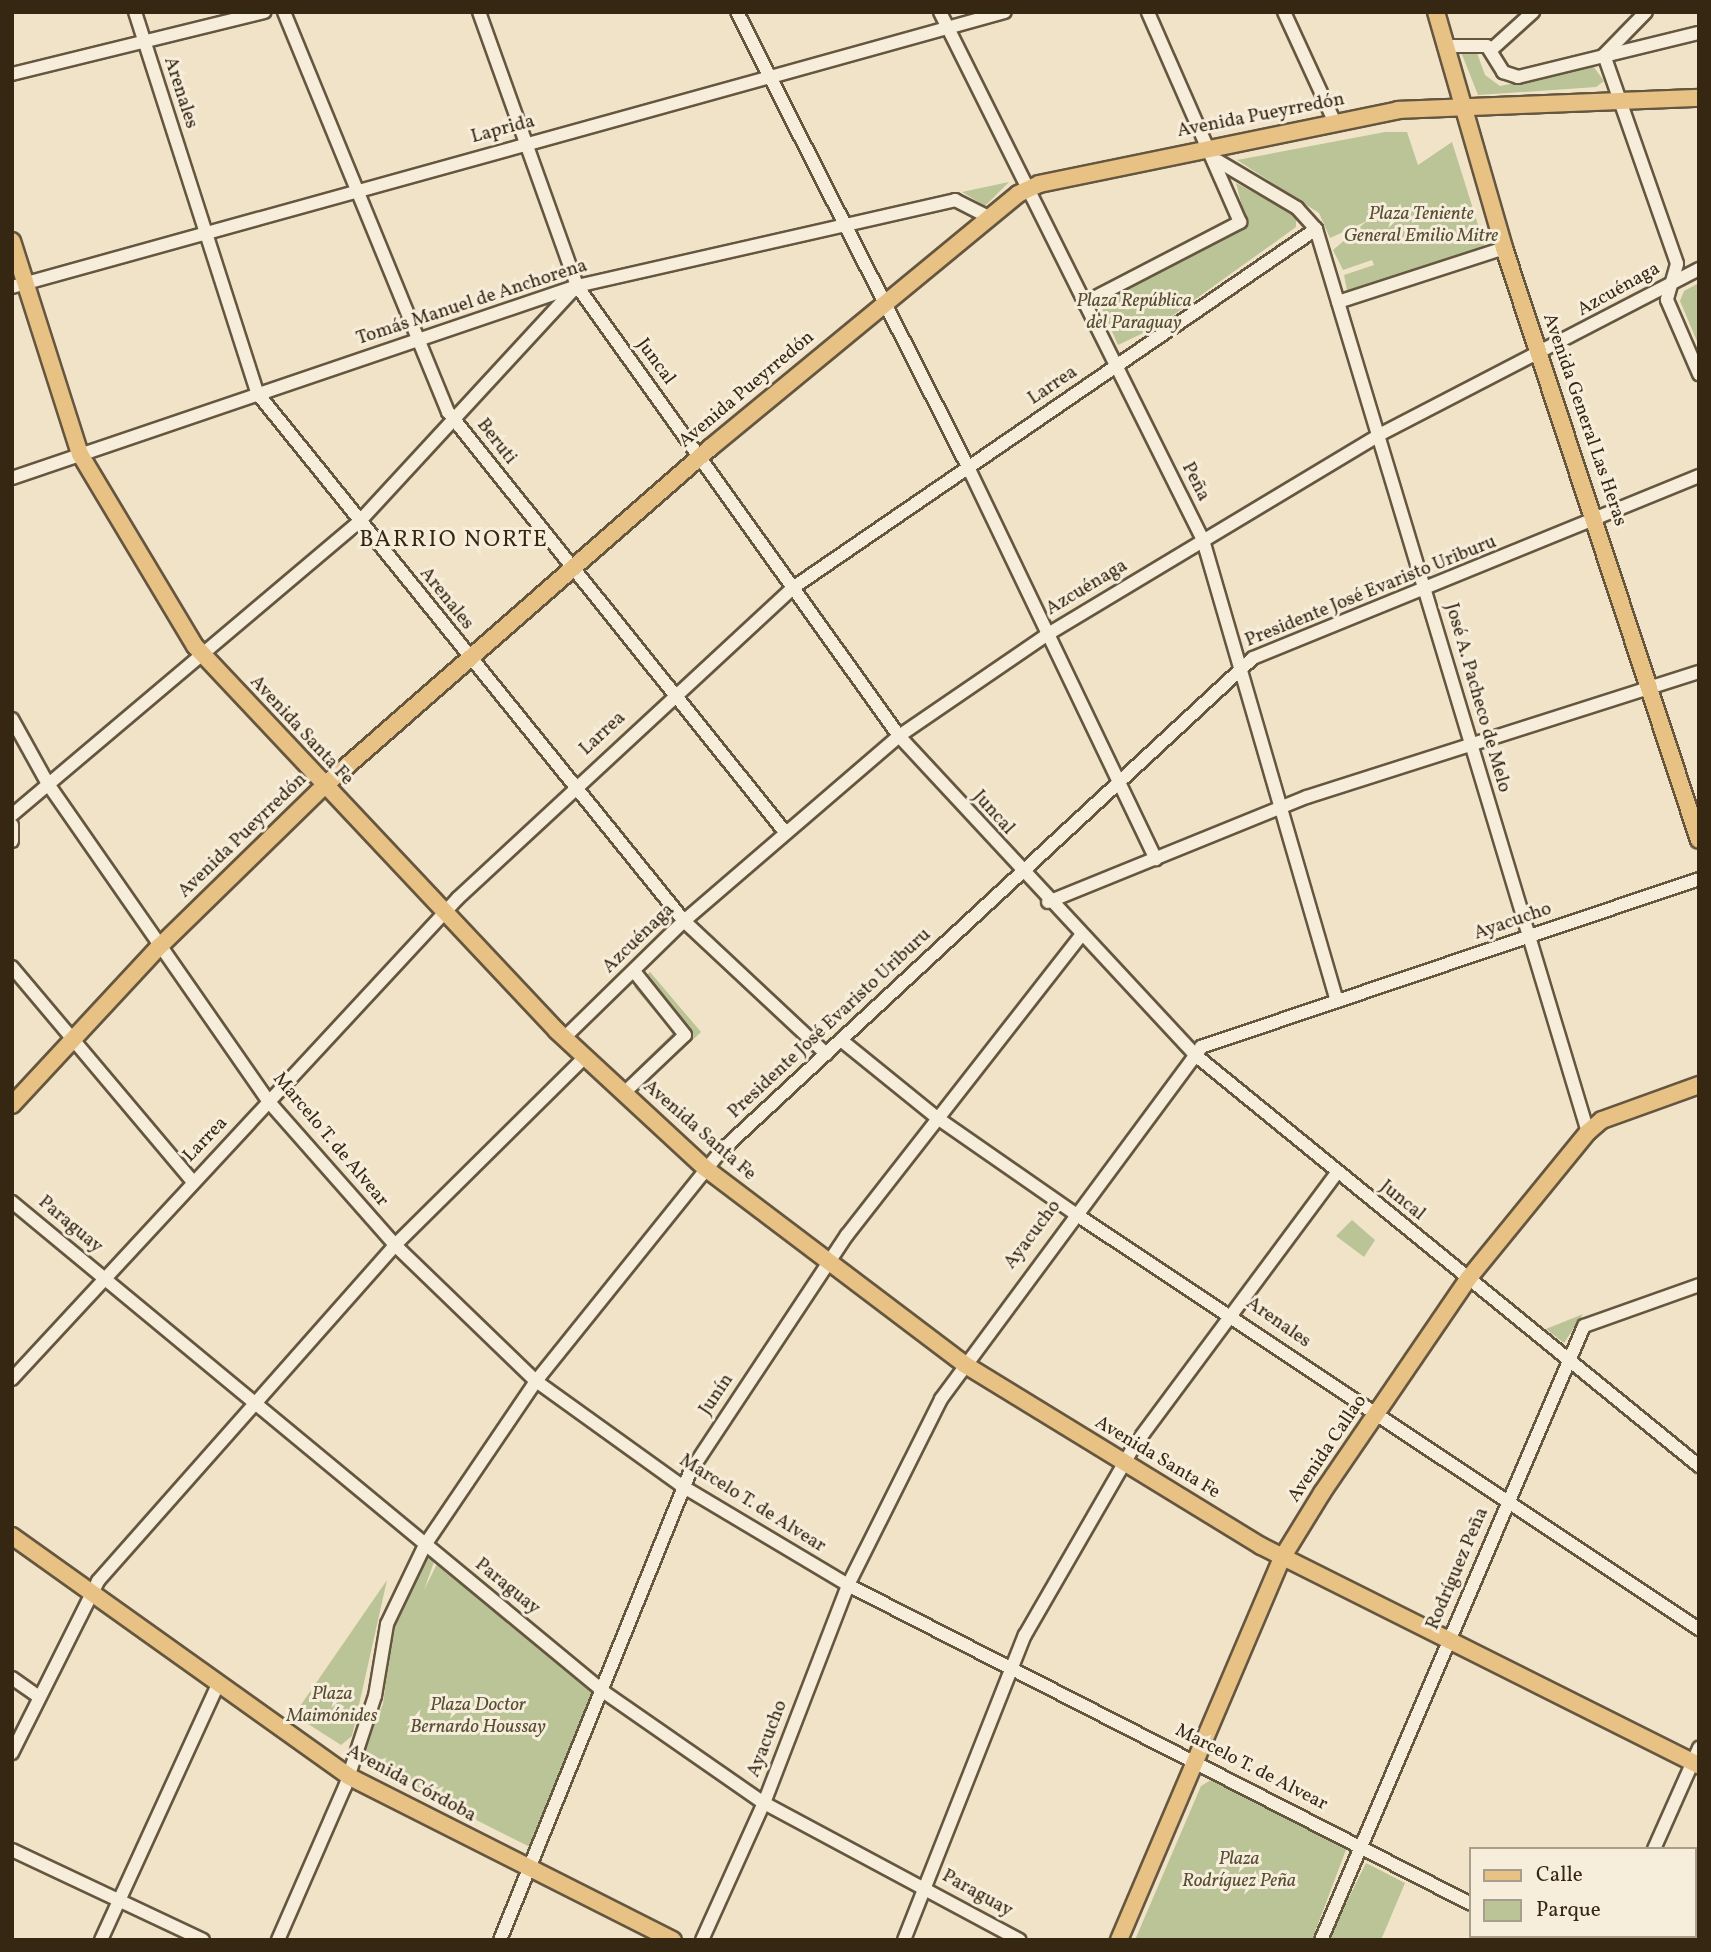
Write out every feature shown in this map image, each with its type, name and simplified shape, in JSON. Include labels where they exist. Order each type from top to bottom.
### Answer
[{"type":"main road","name":"Avenida General Las Heras","points":[[1436,12],[1504,248],[1653,688],[1699,840]]},
{"type":"main road","name":"Avenida Pueyrredón","points":[[12,1105],[160,946],[324,786],[468,657],[700,457],[884,303],[1029,187],[1214,155],[1335,123],[1461,106],[1699,98]]},
{"type":"main road","name":"Avenida Santa Fe","points":[[12,241],[18,285],[80,454],[201,655],[564,1038],[705,1168],[964,1364],[1282,1558],[1697,1758]]},
{"type":"main road","name":"Avenida Callao","points":[[1119,1940],[1282,1558],[1468,1279],[1588,1132],[1602,1120],[1699,1084]]},
{"type":"main road","name":"Avenida Córdoba","points":[[12,1536],[348,1776],[673,1940]]},
{"type":"street","name":"Arenales","points":[[135,12],[258,394],[573,789],[684,921],[826,1054]]},
{"type":"street","points":[[12,74],[264,12]]},
{"type":"street","name":"Beruti","points":[[284,12],[418,340],[455,422],[785,832]]},
{"type":"street","name":"Juncal","points":[[479,12],[577,286],[899,736],[1080,937],[1194,1054],[1699,1465]]},
{"type":"street","points":[[737,12],[843,230],[884,303],[968,467],[1121,781],[1156,859]]},
{"type":"street","name":"Peña","points":[[940,12],[1203,540],[1241,669],[1276,808],[1337,1001]]},
{"type":"street","name":"Laprida","points":[[18,285],[203,230],[1005,12]]},
{"type":"street","points":[[1084,303],[1238,225],[1214,155],[1148,12]]},
{"type":"street","points":[[1284,12],[1335,123]]},
{"type":"street","points":[[1604,55],[1646,12]]},
{"type":"street","points":[[1491,50],[1529,14]]},
{"type":"street","points":[[1444,47],[1480,44],[1491,50],[1503,72],[1518,77],[1699,33]]},
{"type":"street","points":[[1604,55],[1678,264],[1669,285],[1667,300],[1699,373]]},
{"type":"street","name":"José A. Pacheco de Melo","points":[[1214,155],[1297,208],[1316,229],[1588,1132]]},
{"type":"street","name":"Tomás Manuel de Anchorena","points":[[12,478],[577,286],[843,230],[955,200],[989,218]]},
{"type":"street","name":"Larrea","points":[[12,1379],[445,912],[673,695],[794,587],[1316,229]]},
{"type":"street","points":[[1338,302],[1504,248]]},
{"type":"street","name":"Azcuénaga","points":[[564,1038],[684,921],[899,736],[1048,634],[1377,436],[1539,356],[1699,269]]},
{"type":"street","points":[[12,815],[359,522],[455,422],[577,286]]},
{"type":"street","points":[[533,302],[544,308],[543,325]]},
{"type":"street","name":"Presidente José Evaristo Uriburu","points":[[278,1940],[348,1776],[375,1696],[387,1624],[425,1545],[536,1381],[705,1168],[1241,669],[1426,589],[1597,522],[1699,476]]},
{"type":"street","points":[[1048,902],[1276,808],[1699,672]]},
{"type":"street","name":"Marcelo T. de Alvear","points":[[12,719],[48,784],[269,1102],[395,1245],[536,1381],[682,1486],[848,1586],[1196,1760],[1470,1903]]},
{"type":"street","points":[[12,825],[12,841]]},
{"type":"street","name":"Ayacucho","points":[[702,1940],[764,1803],[848,1586],[964,1364],[1194,1054],[1209,1040],[1337,1001],[1699,879]]},
{"type":"street","name":"Junín","points":[[500,1940],[604,1692],[682,1486],[830,1260],[936,1117],[1080,937]]},
{"type":"street","points":[[12,967],[192,1182]]},
{"type":"street","points":[[624,1093],[685,1035],[634,971]]},
{"type":"street","name":"Arenales","points":[[841,1040],[936,1117],[1074,1213],[1233,1314],[1376,1416],[1699,1629]]},
{"type":"street","points":[[12,1753],[90,1592],[251,1401],[395,1245],[585,1058]]},
{"type":"street","points":[[904,1940],[1009,1667],[1124,1463],[1337,1173]]},
{"type":"street","name":"Paraguay","points":[[12,1202],[604,1692],[764,1803],[1020,1940]]},
{"type":"street","name":"Rodríguez Peña","points":[[1321,1940],[1567,1357],[1584,1326],[1699,1285]]},
{"type":"street","points":[[12,1678],[38,1696]]},
{"type":"street","points":[[101,1940],[218,1684]]},
{"type":"street","points":[[1655,1847],[1697,1758]]},
{"type":"street","points":[[12,1850],[203,1940]]},
{"type":"green space","points":[[1461,52],[1477,53],[1485,75],[1500,86],[1593,66],[1604,81],[1596,87],[1478,95]]},
{"type":"green space","name":"Plaza Teniente General Emilio Mitre","points":[[1385,132],[1407,132],[1418,165],[1452,142],[1489,260],[1350,305],[1344,275],[1374,265],[1372,260],[1343,270],[1333,250],[1367,221],[1330,238],[1319,213],[1237,160]]},
{"type":"green space","points":[[1009,182],[985,206],[962,192]]},
{"type":"green space","name":"Plaza República del Paraguay","points":[[1236,183],[1296,215],[1296,227],[1158,326],[1118,345],[1100,304],[1247,226]]},
{"type":"green space","points":[[1699,283],[1699,346],[1680,301],[1684,291]]},
{"type":"green space","points":[[650,972],[701,1032],[644,1086],[632,1073],[673,1033],[634,987]]},
{"type":"green space","points":[[1352,1220],[1375,1240],[1364,1257],[1336,1236]]},
{"type":"green space","points":[[1583,1314],[1564,1343],[1546,1329]]},
{"type":"green space","name":"Plaza Doctor Bernardo Houssay","points":[[426,1557],[435,1559],[424,1590],[438,1562],[595,1691],[532,1848],[359,1761],[383,1704],[393,1626]]},
{"type":"green space","name":"Plaza Maimónides","points":[[387,1580],[352,1736],[341,1745],[294,1715]]},
{"type":"green space","name":"Plaza Rodríguez Peña","points":[[1211,1780],[1347,1847],[1312,1940],[1135,1940],[1201,1786]]},
{"type":"green space","points":[[1366,1863],[1405,1883],[1381,1940],[1328,1940]]},
{"type":"district","name":"BARRIO NORTE","points":[[454,540]]}]
